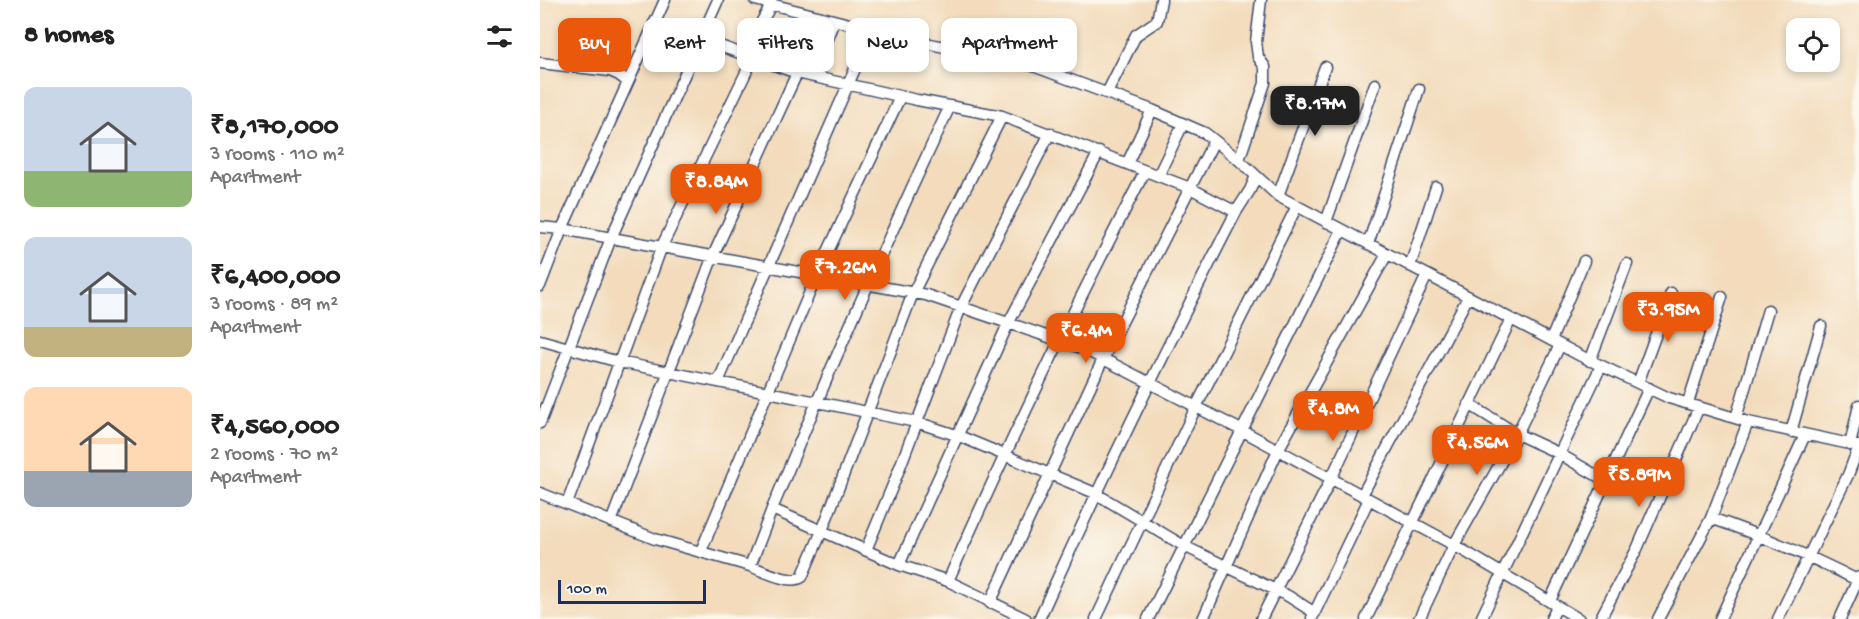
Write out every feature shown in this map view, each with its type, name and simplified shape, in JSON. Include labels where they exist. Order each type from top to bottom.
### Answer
[{"type":"street","points":[[656,18],[665,0]]},
{"type":"street","points":[[710,18],[718,0]]},
{"type":"street","points":[[755,0],[822,18]]},
{"type":"street","points":[[1107,93],[1136,34],[1157,21],[1161,0]]},
{"type":"street","points":[[1239,160],[1265,83],[1265,67],[1258,57],[1256,42],[1258,9],[1261,0]]},
{"type":"street","points":[[765,18],[771,5]]},
{"type":"street","points":[[834,21],[846,24]]},
{"type":"street","points":[[929,43],[1033,66],[1152,110],[1205,134],[1239,160],[1278,196],[1556,343],[1669,398],[1748,422],[1856,446]]},
{"type":"street","points":[[540,286],[562,229],[643,48]]},
{"type":"street","points":[[540,63],[610,71],[628,82]]},
{"type":"street","points":[[1278,196],[1325,68]]},
{"type":"street","points":[[540,423],[611,238],[686,72]]},
{"type":"street","points":[[567,504],[662,246],[741,72]]},
{"type":"street","points":[[794,72],[900,97],[1002,116],[1190,188],[1236,212]]},
{"type":"street","points":[[812,76],[814,72]]},
{"type":"street","points":[[718,382],[854,72]]},
{"type":"street","points":[[611,522],[713,256],[797,73]]},
{"type":"street","points":[[1326,222],[1375,84]]},
{"type":"street","points":[[1368,244],[1419,89]]},
{"type":"street","points":[[701,551],[817,275],[900,97]]},
{"type":"street","points":[[750,566],[816,402],[950,106]]},
{"type":"street","points":[[1127,164],[1152,110]]},
{"type":"street","points":[[540,494],[655,539],[791,580],[802,577],[822,531],[912,293],[1002,116]]},
{"type":"street","points":[[1158,176],[1183,124]]},
{"type":"street","points":[[866,550],[961,307],[1050,133]]},
{"type":"street","points":[[990,603],[1103,360],[1214,141]]},
{"type":"street","points":[[899,565],[1008,324],[1099,152]]},
{"type":"street","points":[[948,581],[1058,340],[1145,171]]},
{"type":"street","points":[[1039,619],[1095,493],[1148,383],[1256,176]]},
{"type":"street","points":[[1410,266],[1436,187]]},
{"type":"street","points":[[1096,619],[1196,407],[1297,206]]},
{"type":"street","points":[[540,227],[662,246],[912,293],[961,307],[1084,349],[1455,545],[1579,619]]},
{"type":"street","points":[[1148,619],[1342,230]]},
{"type":"street","points":[[1203,619],[1278,450],[1387,254]]},
{"type":"street","points":[[1419,619],[1455,545],[1516,434],[1556,343],[1584,261]]},
{"type":"street","points":[[1481,619],[1558,453],[1596,363],[1627,264]]},
{"type":"street","points":[[1261,619],[1331,479],[1427,275]]},
{"type":"street","points":[[1638,383],[1671,293]]},
{"type":"street","points":[[540,340],[619,362],[916,422],[959,436],[1095,493],[1184,546],[1275,589],[1313,616],[1366,497],[1468,297]]},
{"type":"street","points":[[1600,619],[1637,549],[1693,405],[1722,297]]},
{"type":"street","points":[[1736,418],[1768,310]]},
{"type":"street","points":[[1366,619],[1511,319]]},
{"type":"street","points":[[1791,432],[1821,326]]},
{"type":"street","points":[[1551,619],[1554,604],[1606,481],[1649,388]]},
{"type":"street","points":[[1469,404],[1516,434],[1558,453],[1606,481]]},
{"type":"street","points":[[1778,619],[1848,475],[1856,446],[1859,405]]},
{"type":"street","points":[[1658,619],[1711,518],[1748,422]]},
{"type":"street","points":[[1720,619],[1805,435]]},
{"type":"street","points":[[772,509],[899,565],[948,581],[1026,619]]},
{"type":"street","points":[[1711,518],[1809,555],[1859,579],[1840,619]]}]
